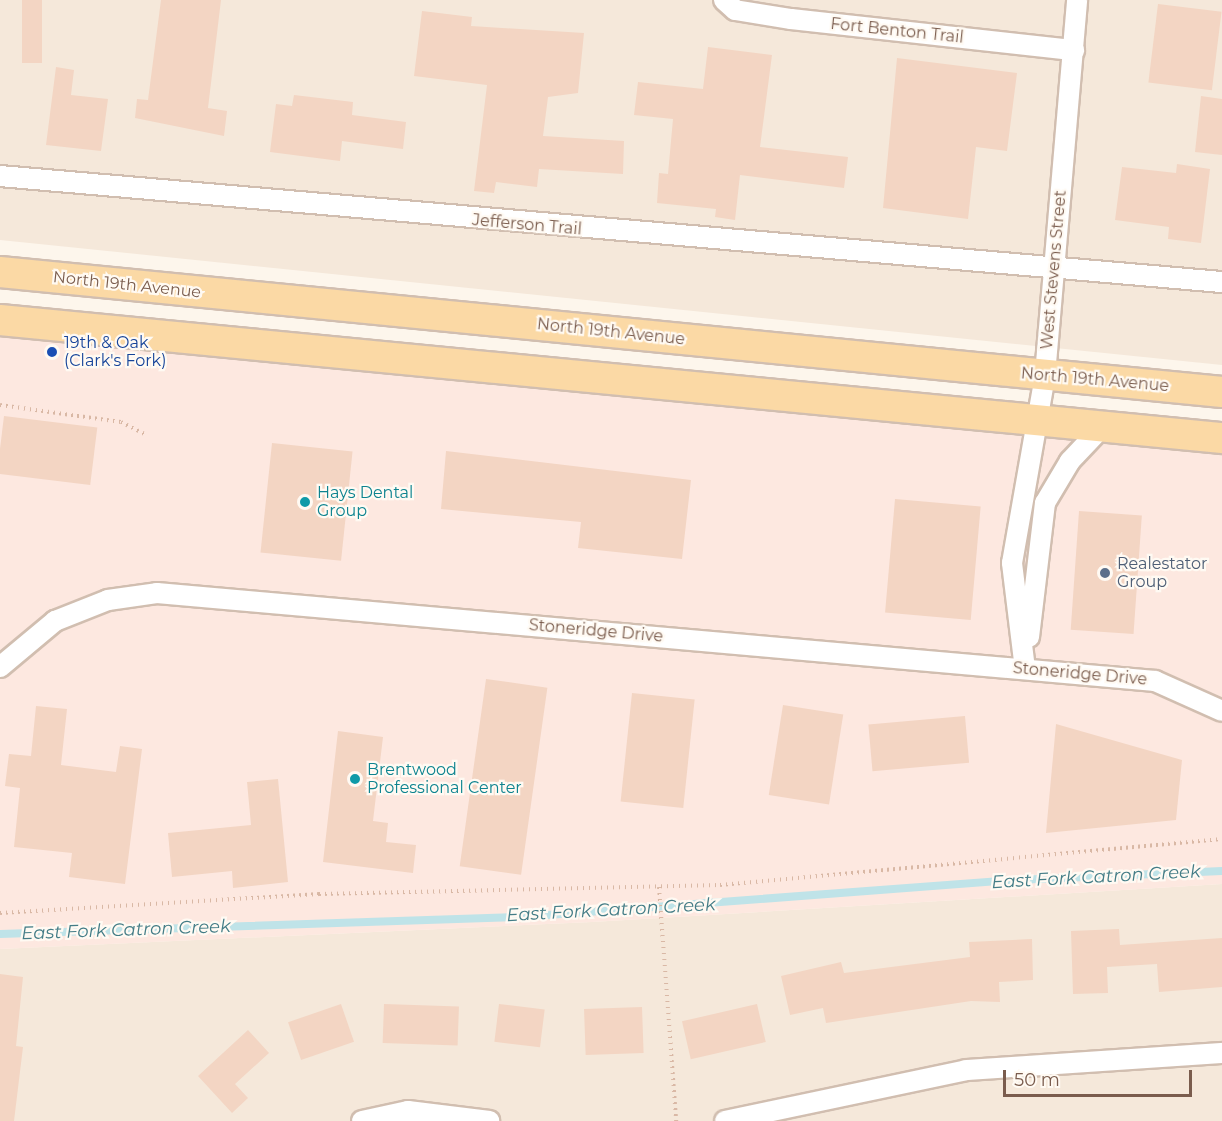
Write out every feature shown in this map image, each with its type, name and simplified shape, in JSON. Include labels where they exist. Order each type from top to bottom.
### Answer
[{"type":"main road","name":"North 19th Avenue","points":[[0,272],[1222,392]]},
{"type":"main road","points":[[0,320],[1222,438]]},
{"type":"street","name":"Fort Benton Trail","points":[[724,0],[735,10],[791,19],[1074,50]]},
{"type":"street","name":"West Stevens Street","points":[[1025,669],[1012,563],[1039,420],[1045,375],[1077,0]]},
{"type":"street","name":"Jefferson Trail","points":[[0,176],[571,229],[1054,265],[1222,282]]},
{"type":"street","points":[[1025,669],[1045,503],[1070,461],[1102,427]]},
{"type":"street","name":"Stoneridge Drive","points":[[0,668],[55,621],[108,600],[157,593],[1155,681],[1215,705]]},
{"type":"street","points":[[725,1121],[966,1070],[1222,1053]]},
{"type":"street","points":[[362,1121],[408,1110],[489,1121]]},
{"type":"path","points":[[0,405],[121,422],[146,435]]},
{"type":"path","points":[[0,913],[320,894],[659,886],[1222,839]]},
{"type":"path","points":[[659,886],[676,1121]]},
{"type":"shaded area","points":[[0,0],[1222,0],[1222,365],[0,240]]},
{"type":"shaded area","points":[[0,334],[1222,452],[1222,884],[592,922],[0,949]]},
{"type":"shaded area","points":[[1222,884],[1222,1121],[0,1121],[0,949],[592,922]]},
{"type":"building","points":[[22,0],[42,0],[42,63],[22,63]]},
{"type":"building","points":[[161,0],[221,0],[208,108],[227,111],[224,136],[135,118],[137,99],[148,100]]},
{"type":"building","points":[[1158,4],[1222,12],[1212,90],[1148,82]]},
{"type":"building","points":[[422,11],[472,17],[471,26],[584,33],[578,93],[548,97],[543,136],[624,141],[623,174],[539,169],[537,187],[496,182],[494,193],[474,191],[487,85],[414,76]]},
{"type":"building","points":[[708,47],[772,55],[760,147],[848,157],[844,188],[740,175],[735,220],[715,217],[716,209],[657,203],[659,173],[668,174],[673,119],[634,115],[638,82],[703,89]]},
{"type":"building","points":[[897,58],[1017,73],[1007,151],[976,147],[968,219],[883,208]]},
{"type":"building","points":[[56,67],[74,70],[71,95],[108,99],[101,151],[46,145]]},
{"type":"building","points":[[294,95],[353,102],[352,115],[406,122],[403,149],[342,141],[340,161],[270,152],[276,104],[292,106]]},
{"type":"building","points":[[1201,96],[1222,99],[1222,155],[1195,152]]},
{"type":"building","points":[[1177,164],[1210,169],[1201,243],[1168,239],[1169,227],[1115,220],[1122,167],[1176,173]]},
{"type":"building","points":[[4,416],[97,427],[90,485],[0,474]]},
{"type":"building","name":"Hays Dental Group","points":[[272,443],[353,451],[341,561],[261,552]]},
{"type":"building","points":[[446,451],[691,480],[682,559],[578,548],[581,522],[441,509]]},
{"type":"building","points":[[895,499],[981,506],[971,620],[885,613]]},
{"type":"building","points":[[1079,511],[1142,515],[1134,634],[1071,630]]},
{"type":"building","points":[[486,679],[547,688],[521,875],[460,866]]},
{"type":"building","points":[[632,693],[695,700],[683,808],[621,801]]},
{"type":"building","points":[[783,705],[843,715],[829,804],[769,795]]},
{"type":"building","points":[[36,706],[67,709],[61,765],[116,772],[120,746],[142,749],[125,884],[69,877],[72,853],[14,847],[20,788],[5,786],[9,754],[31,756]]},
{"type":"building","points":[[965,716],[969,763],[872,771],[868,724]]},
{"type":"building","points":[[1056,724],[1182,760],[1176,820],[1046,833]]},
{"type":"building","name":"Brentwood Professional Center","points":[[338,731],[383,737],[373,821],[388,823],[386,842],[416,845],[413,873],[323,862]]},
{"type":"building","points":[[278,779],[288,882],[233,888],[232,871],[172,877],[168,833],[251,825],[247,782]]},
{"type":"building","points":[[1119,929],[1120,945],[1222,938],[1222,987],[1159,992],[1157,964],[1107,967],[1108,993],[1073,994],[1071,931]]},
{"type":"building","points":[[1032,939],[1033,980],[999,982],[1000,1002],[971,1001],[826,1023],[823,1008],[790,1015],[781,976],[841,962],[844,973],[970,957],[969,942]]},
{"type":"building","points":[[0,974],[23,977],[16,1046],[23,1047],[14,1121],[0,1121]]},
{"type":"building","points":[[341,1004],[354,1042],[301,1060],[288,1022]]},
{"type":"building","points":[[384,1004],[459,1007],[458,1046],[383,1043]]},
{"type":"building","points":[[499,1004],[545,1010],[540,1047],[494,1042]]},
{"type":"building","points":[[757,1004],[766,1042],[691,1059],[682,1021]]},
{"type":"building","points":[[642,1007],[644,1053],[586,1055],[584,1009]]},
{"type":"building","points":[[248,1030],[269,1053],[235,1084],[248,1098],[232,1113],[198,1076]]},
{"type":"waterway","name":"East Fork Catron Creek","points":[[0,934],[521,917],[1015,880],[1222,871]]},
{"type":"place","name":"19th & Oak (Clark's Fork)","points":[[52,352]]},
{"type":"place","name":"Hays Dental Group","points":[[305,502]]},
{"type":"place","name":"Realestator Group","points":[[1105,573]]},
{"type":"place","name":"Brentwood Professional Center","points":[[355,779]]}]
